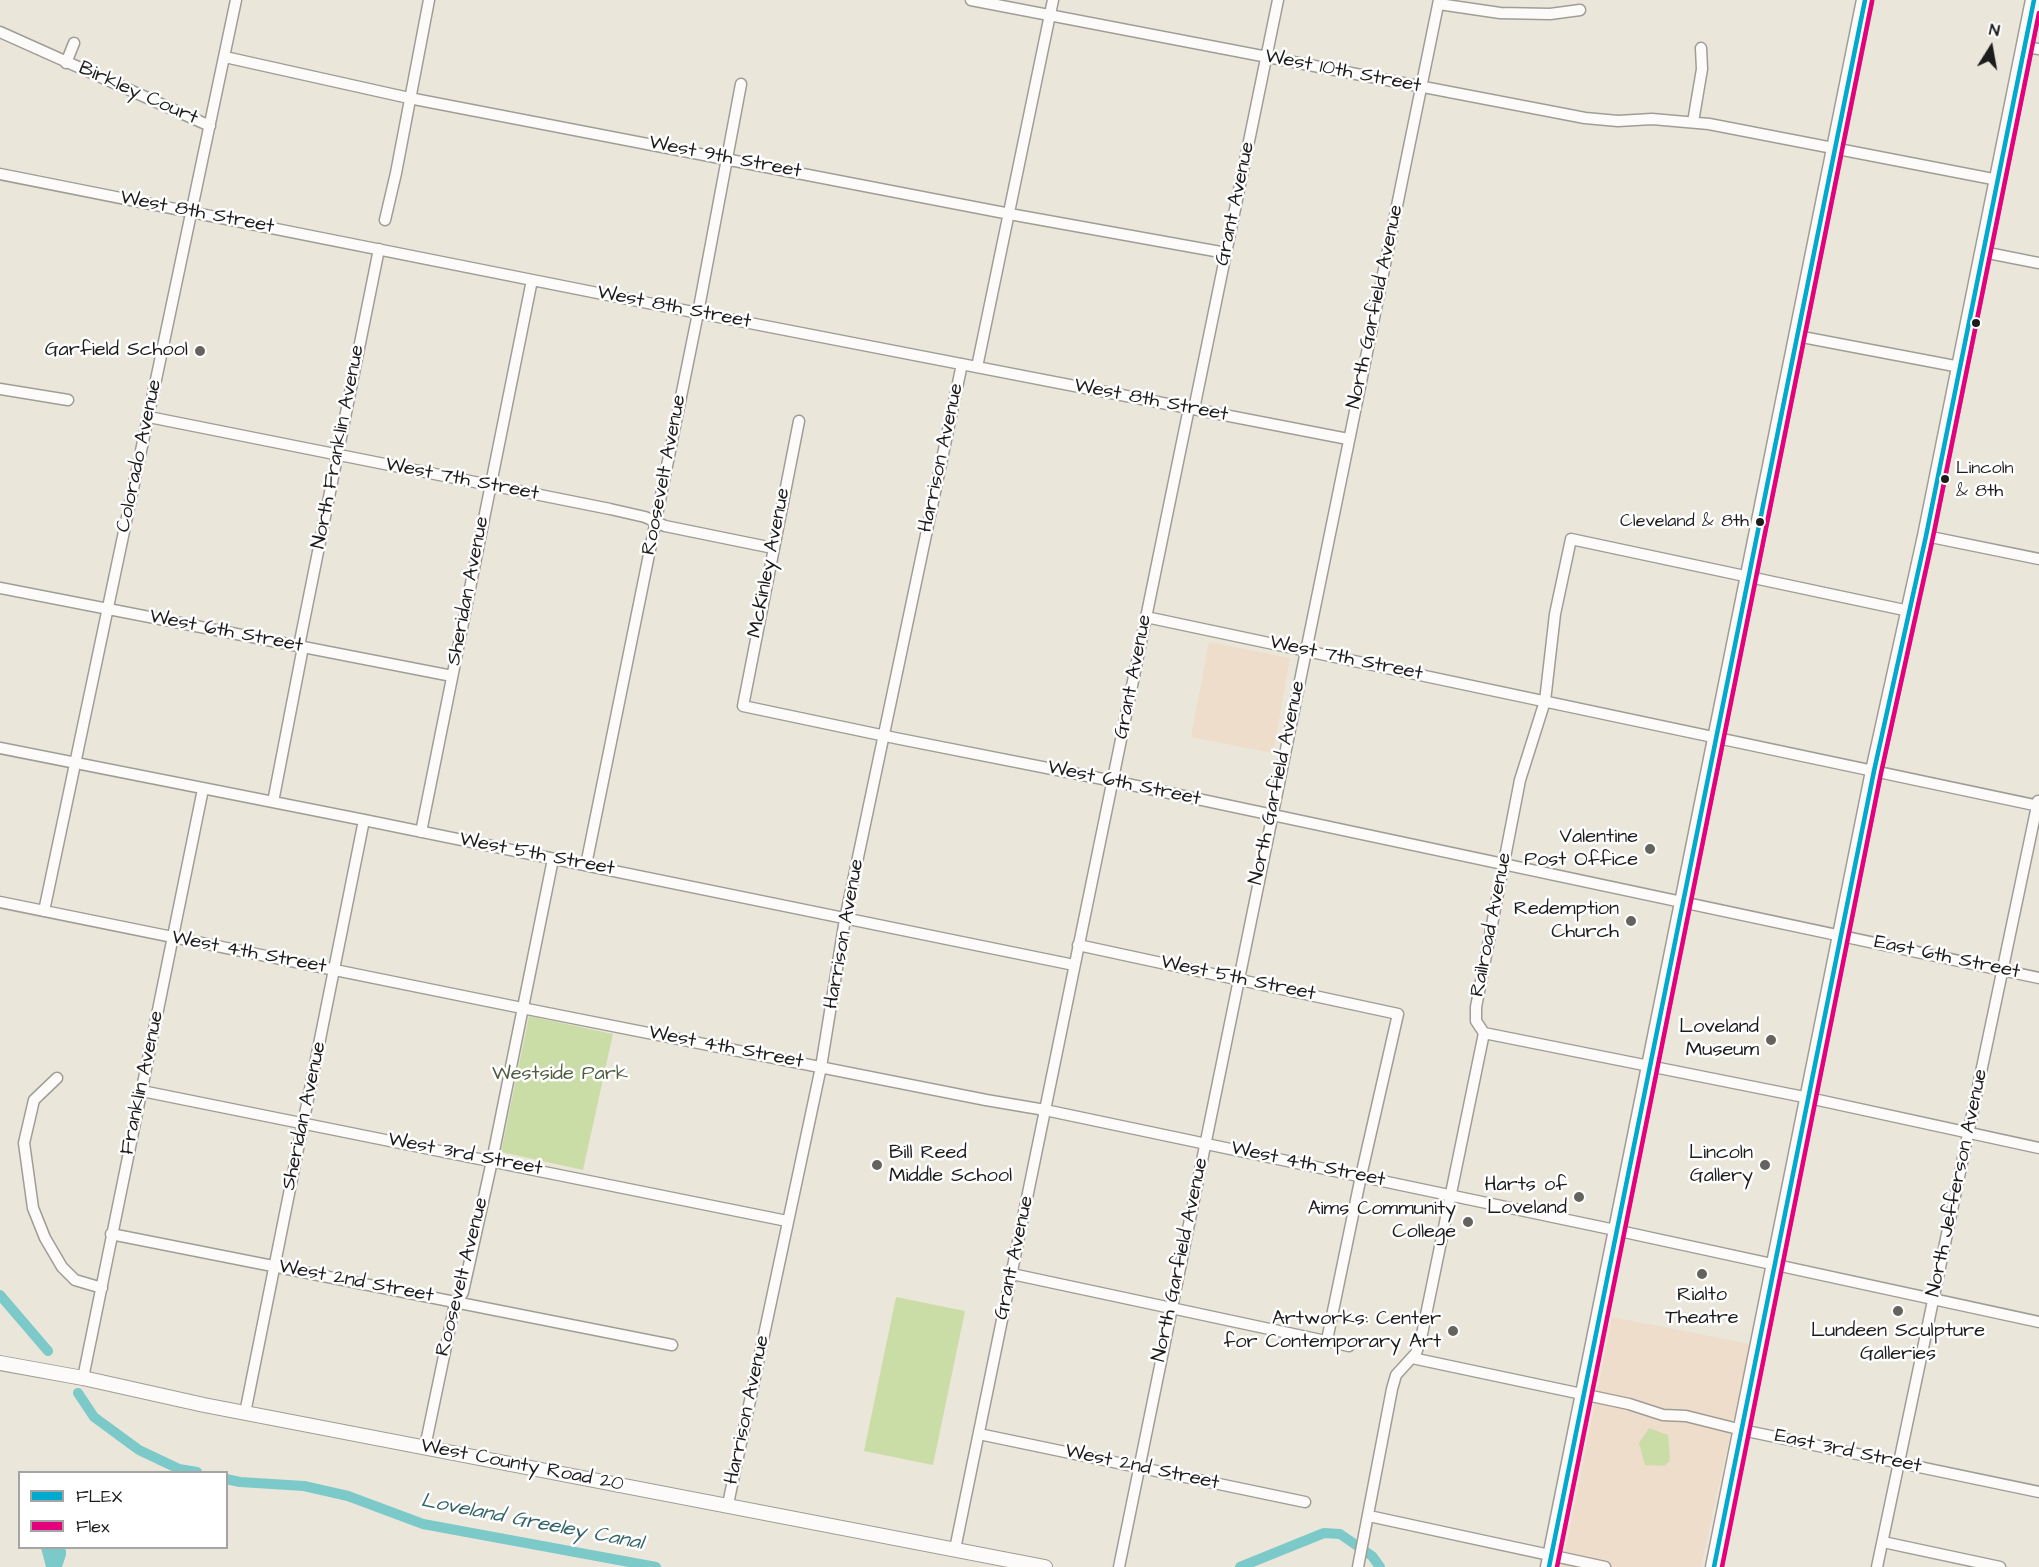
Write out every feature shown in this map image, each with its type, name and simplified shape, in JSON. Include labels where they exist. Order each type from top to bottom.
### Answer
[{"type":"highway","points":[[1550,1561],[1865,0]]},
{"type":"highway","points":[[1714,1567],[1874,771],[1926,537],[1998,180],[2032,48],[2034,0]]},
{"type":"main road","name":"West County Road 20","points":[[0,1363],[83,1378],[245,1413],[728,1504],[767,1514],[1045,1567]]},
{"type":"street","name":"Colorado Avenue","points":[[44,911],[236,0]]},
{"type":"street","points":[[385,220],[429,0]]},
{"type":"street","name":"West 10th Street","points":[[971,0],[1585,118],[1618,121],[1652,119],[1718,125],[1998,180]]},
{"type":"street","name":"Harrison Avenue","points":[[977,367],[1053,0]]},
{"type":"street","name":"Grant Avenue","points":[[955,1550],[1146,617],[1226,253],[1278,0]]},
{"type":"street","points":[[1439,2],[1500,13],[1550,14],[1580,10]]},
{"type":"street","name":"North Garfield Avenue","points":[[1119,1567],[1439,2]]},
{"type":"street","name":"Birkley Court","points":[[0,32],[210,126]]},
{"type":"street","name":"Birkley Court","points":[[66,63],[74,43]]},
{"type":"street","points":[[1693,122],[1702,69],[1701,48]]},
{"type":"street","name":"West 9th Street","points":[[225,57],[410,98],[1226,253]]},
{"type":"street","name":"Roosevelt Avenue","points":[[586,865],[698,313],[741,84]]},
{"type":"street","name":"West 8th Street","points":[[0,174],[1348,439]]},
{"type":"street","name":"North Franklin Avenue","points":[[273,802],[337,455],[379,249]]},
{"type":"street","points":[[1983,252],[2039,263]]},
{"type":"street","name":"Sheridan Avenue","points":[[421,832],[532,280]]},
{"type":"street","points":[[1797,336],[1960,367]]},
{"type":"street","name":"Harrison Avenue","points":[[728,1504],[821,1067],[845,919],[962,364]]},
{"type":"street","points":[[0,388],[68,400]]},
{"type":"street","name":"West 7th Street","points":[[149,417],[631,514],[645,517],[665,526],[773,548]]},
{"type":"street","name":"McKinley Avenue","points":[[743,706],[799,421]]},
{"type":"street","points":[[1926,537],[2039,559]]},
{"type":"street","name":"Railroad Avenue","points":[[1358,1566],[1392,1389],[1398,1371],[1412,1358],[1420,1346],[1484,1033],[1476,1021],[1476,1007],[1520,780],[1545,701],[1555,614],[1571,539],[1748,577]]},
{"type":"street","points":[[1748,577],[1909,611]]},
{"type":"street","name":"West 6th Street","points":[[0,588],[452,676]]},
{"type":"street","name":"West 7th Street","points":[[1146,617],[1874,771],[2038,803]]},
{"type":"street","name":"West 6th Street","points":[[743,706],[1504,864]]},
{"type":"street","name":"West 5th Street","points":[[0,748],[1074,965]]},
{"type":"street","name":"Franklin Avenue","points":[[83,1378],[203,789]]},
{"type":"street","name":"North Jefferson Avenue","points":[[1877,1567],[2038,803]]},
{"type":"street","name":"Sheridan Avenue","points":[[245,1413],[288,1196],[305,1124],[364,820]]},
{"type":"street","name":"Roosevelt Avenue","points":[[425,1447],[454,1308],[463,1292],[492,1161],[553,859]]},
{"type":"street","name":"East 6th Street","points":[[1504,864],[2039,978]]},
{"type":"street","name":"West 4th Street","points":[[0,902],[522,1008],[1045,1110],[2039,1322]]},
{"type":"street","name":"West 5th Street","points":[[1078,945],[1398,1014],[1361,1176]]},
{"type":"street","points":[[1484,1033],[1809,1098],[2039,1148]]},
{"type":"street","points":[[57,1078],[34,1100],[24,1143],[33,1208],[45,1239],[62,1267],[75,1280],[102,1288]]},
{"type":"street","name":"West 3rd Street","points":[[142,1091],[787,1221]]},
{"type":"street","points":[[1327,1340],[1361,1176]]},
{"type":"street","name":"West 2nd Street","points":[[111,1234],[672,1345]]},
{"type":"street","points":[[1012,1274],[1349,1346]]},
{"type":"street","name":"East 3rd Street","points":[[1412,1358],[1629,1404],[1663,1415],[1686,1416],[1742,1430],[2039,1492]]},
{"type":"street","name":"West 2nd Street","points":[[979,1434],[1305,1502]]},
{"type":"street","points":[[1368,1516],[1550,1561],[1605,1567]]},
{"type":"street","points":[[1883,1542],[2000,1567]]},
{"type":"shaded area","points":[[1209,642],[1290,658],[1273,753],[1191,737]]},
{"type":"shaded area","points":[[1612,1317],[1750,1344],[1701,1567],[1562,1567]]},
{"type":"green space","name":"Westside Park","points":[[529,1016],[613,1034],[583,1170],[501,1152]]},
{"type":"green space","points":[[896,1297],[965,1311],[933,1465],[864,1451]]},
{"type":"green space","points":[[1649,1428],[1668,1435],[1670,1458],[1664,1466],[1645,1465],[1639,1443]]},
{"type":"water","points":[[41,1549],[66,1550],[62,1567],[46,1567]]},
{"type":"waterway","name":"Loveland Greeley Canal","points":[[0,1295],[48,1351]]},
{"type":"waterway","name":"Loveland Greeley Canal","points":[[78,1393],[94,1417],[139,1450],[179,1469],[191,1471]]},
{"type":"waterway","name":"Loveland Greeley Canal","points":[[228,1479],[304,1486],[348,1496],[423,1524],[656,1567]]},
{"type":"waterway","name":"Loveland Greeley Canal","points":[[1240,1567],[1324,1533],[1340,1534],[1372,1556],[1380,1567]]},
{"type":"transit line","name":"FLEX","points":[[1549,1567],[1865,0]]},
{"type":"transit line","name":"FLEX","points":[[1714,1567],[1874,771],[1926,536],[2034,0]]},
{"type":"transit line","name":"Flex","points":[[1557,1567],[1872,1]]},
{"type":"transit line","name":"Flex","points":[[1722,1567],[1881,773],[1933,537],[2039,13]]},
{"type":"place","name":"Garfield School","points":[[200,351]]},
{"type":"place","name":"Lincoln & 8th","points":[[1945,479]]},
{"type":"place","name":"Cleveland & 8th","points":[[1760,522]]},
{"type":"place","name":"Valentine Post Office","points":[[1650,849]]},
{"type":"place","name":"Redemption Church","points":[[1631,921]]},
{"type":"place","name":"Loveland Museum","points":[[1771,1040]]},
{"type":"place","name":"Bill Reed Middle School","points":[[877,1165]]},
{"type":"place","name":"Lincoln Gallery","points":[[1765,1165]]},
{"type":"place","name":"Harts of Loveland","points":[[1579,1197]]},
{"type":"place","name":"Aims Community College","points":[[1468,1222]]},
{"type":"place","name":"Rialto Theatre","points":[[1702,1274]]},
{"type":"place","name":"Lundeen Sculpture Galleries","points":[[1898,1311]]},
{"type":"place","name":"Artworks: Center for Contemporary Art","points":[[1453,1331]]}]
